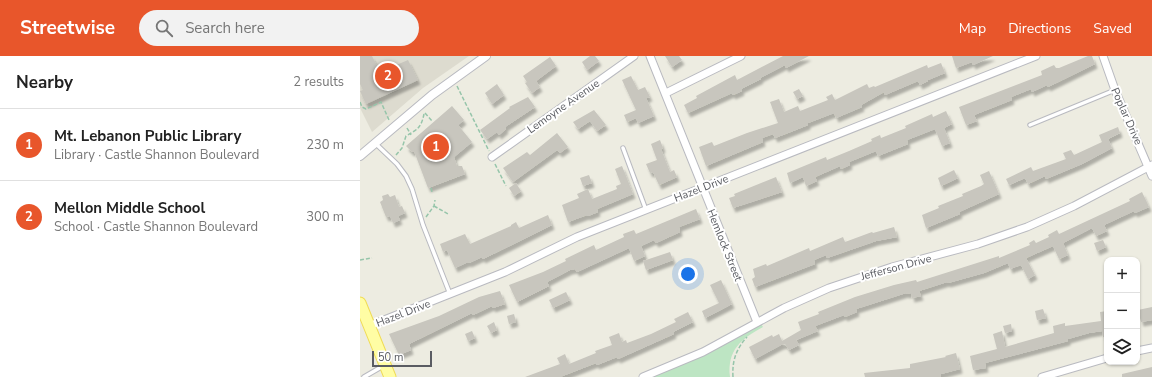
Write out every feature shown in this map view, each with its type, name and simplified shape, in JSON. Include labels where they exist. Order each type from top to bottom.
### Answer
[{"type":"main road","points":[[360,303],[390,377]]},
{"type":"street","points":[[360,156],[432,94],[486,56]]},
{"type":"street","name":"Lemoyne Avenue","points":[[492,156],[634,56]]},
{"type":"street","name":"Hemlock Street","points":[[650,56],[756,322]]},
{"type":"street","points":[[666,93],[741,56]]},
{"type":"street","name":"Hazel Drive","points":[[369,326],[451,295],[505,272],[578,237],[1036,56]]},
{"type":"street","name":"Poplar Drive","points":[[1103,56],[1115,90],[1150,165],[1152,176]]},
{"type":"street","name":"Jefferson Drive","points":[[643,377],[702,352],[756,322],[803,299],[853,278],[978,244],[1027,227],[1074,206],[1150,165]]},
{"type":"street","points":[[1140,350],[1152,348]]},
{"type":"street","points":[[1042,377],[1104,359]]},
{"type":"lane","points":[[1030,125],[1115,90]]},
{"type":"lane","points":[[375,143],[397,164],[406,176],[412,188],[423,225],[451,295]]},
{"type":"lane","points":[[622,148],[646,210]]},
{"type":"lane","points":[[364,377],[384,365]]},
{"type":"path","points":[[456,85],[489,149],[487,150]]},
{"type":"path","points":[[360,102],[362,107],[366,109],[381,102],[389,120]]},
{"type":"path","points":[[396,155],[402,148],[406,136],[415,132],[420,126],[424,113],[432,121]]},
{"type":"path","points":[[407,128],[410,134]]},
{"type":"path","points":[[495,164],[506,186]]},
{"type":"path","points":[[431,188],[432,192]]},
{"type":"path","points":[[426,216],[434,206],[435,200]]},
{"type":"path","points":[[434,206],[448,214]]},
{"type":"path","points":[[360,260],[372,258]]},
{"type":"path","points":[[733,377],[733,362],[736,352],[748,337]]},
{"type":"shaded area","points":[[360,56],[469,56],[423,88],[372,132],[360,108]]},
{"type":"green space","points":[[761,324],[763,327],[742,341],[733,352],[730,377],[653,377],[704,354]]},
{"type":"building","points":[[360,56],[372,56],[380,72],[408,60],[418,80],[366,104],[360,91],[363,90],[360,84]]},
{"type":"building","points":[[590,56],[595,56],[599,61],[587,70],[582,62]]},
{"type":"building","points":[[665,56],[679,56],[682,60],[672,67]]},
{"type":"building","points":[[783,56],[809,56],[786,68],[785,65],[760,78],[761,79],[741,89],[742,91],[733,95],[732,93],[688,113],[684,105],[697,98],[696,96],[735,75],[737,80]]},
{"type":"building","points":[[952,56],[993,56],[973,65],[972,62],[956,68]]},
{"type":"building","points":[[1088,56],[1092,56],[1095,64],[1048,87],[1047,85],[1032,92],[1031,89],[1011,97],[1012,100],[974,115],[977,121],[966,125],[959,107],[1042,75],[1041,71],[1054,65],[1056,68],[1059,68]]},
{"type":"building","points":[[550,57],[556,66],[536,81],[540,87],[532,93],[525,83],[527,82],[523,76]]},
{"type":"building","points":[[941,63],[945,73],[920,85],[918,81],[885,95],[884,92],[861,105],[862,107],[836,118],[834,113],[775,138],[773,134],[762,138],[763,142],[706,166],[699,147],[712,142],[714,146],[778,123],[770,102],[779,99],[784,112],[798,106],[800,111],[828,100],[826,97],[832,94],[835,100],[867,84],[869,88],[875,87],[927,65],[928,68]]},
{"type":"building","points":[[631,76],[638,90],[645,87],[650,97],[646,98],[654,116],[638,123],[636,118],[627,122],[624,115],[636,110],[622,80]]},
{"type":"building","points":[[497,84],[504,95],[492,104],[485,93]]},
{"type":"building","points":[[799,89],[803,96],[797,99],[793,92]]},
{"type":"building","points":[[528,97],[535,107],[505,127],[506,129],[499,135],[497,132],[487,139],[480,130],[510,108],[509,107]]},
{"type":"building","points":[[452,106],[464,120],[458,125],[472,142],[454,157],[457,166],[462,166],[465,174],[428,188],[414,151],[412,152],[406,146]]},
{"type":"building","points":[[594,110],[606,125],[597,131],[590,121],[578,129],[573,122]]},
{"type":"building","points":[[946,111],[952,124],[944,128],[950,143],[942,146],[935,129],[907,140],[908,144],[878,156],[876,151],[849,162],[850,165],[841,169],[840,166],[815,177],[817,181],[806,186],[803,177],[790,183],[787,173],[826,157],[827,160],[872,141],[871,139],[880,135],[881,138],[906,128],[905,126],[932,114],[933,117]]},
{"type":"building","points":[[1118,127],[1120,133],[1108,139],[1112,148],[1082,164],[1046,179],[1045,176],[1028,184],[1025,178],[1009,185],[1006,179],[1031,167],[1033,171],[1066,159],[1063,153],[1071,150],[1074,155],[1102,142],[1099,135]]},
{"type":"building","points":[[557,133],[568,147],[560,153],[557,150],[513,182],[503,168],[527,152],[530,155]]},
{"type":"building","points":[[660,140],[663,148],[661,149],[670,172],[674,170],[677,177],[659,185],[653,172],[650,173],[646,164],[657,160],[651,144]]},
{"type":"building","points":[[622,166],[633,194],[597,209],[598,212],[568,222],[562,205],[579,198],[577,194],[588,189],[592,199],[617,189],[616,186],[621,184],[615,169]]},
{"type":"building","points":[[954,170],[958,178],[941,186],[938,178]]},
{"type":"building","points":[[989,171],[999,194],[959,212],[960,214],[926,228],[922,215],[939,208],[938,206],[963,196],[962,194],[981,186],[984,184],[980,175]]},
{"type":"building","points":[[589,175],[592,183],[583,186],[580,178]]},
{"type":"building","points":[[776,177],[782,192],[733,208],[729,198],[735,196],[734,194]]},
{"type":"building","points":[[516,183],[521,191],[514,196],[509,188]]},
{"type":"building","points":[[1142,192],[1149,207],[1135,213],[1134,211],[1104,225],[1107,231],[1096,236],[1092,228],[1063,243],[1068,255],[1059,259],[1053,246],[1026,258],[1035,275],[1028,279],[1021,265],[1010,269],[1008,263],[984,273],[948,283],[947,282],[919,291],[921,296],[912,298],[911,293],[906,293],[856,309],[857,312],[845,317],[844,315],[815,326],[818,331],[796,340],[799,345],[789,350],[785,344],[781,345],[755,359],[749,347],[772,335],[773,337],[779,334],[782,341],[801,330],[798,322],[855,297],[894,285],[916,280],[917,282],[999,256],[999,258],[1030,245],[1029,243],[1034,240],[1036,243],[1049,237],[1048,235],[1057,230],[1059,234],[1130,201],[1129,199]]},
{"type":"building","points":[[388,194],[390,197],[395,195],[399,207],[402,206],[405,213],[398,216],[400,220],[393,223],[390,216],[386,217],[380,202],[383,200],[382,196]]},
{"type":"building","points":[[696,209],[700,219],[679,227],[680,232],[656,243],[654,240],[641,246],[645,256],[634,261],[629,248],[577,272],[575,269],[570,270],[547,282],[549,286],[517,302],[509,285],[543,272],[594,245],[596,250],[624,237],[623,234],[634,230],[636,234]]},
{"type":"building","points":[[548,215],[552,225],[483,259],[482,257],[455,268],[447,250],[443,252],[440,244],[465,234],[470,244],[511,226],[516,222],[519,228]]},
{"type":"building","points":[[894,227],[897,237],[876,241],[827,258],[826,255],[814,260],[815,264],[755,287],[752,279],[755,277],[753,269],[766,264],[767,266],[809,248],[810,251],[843,237],[845,242],[872,232]]},
{"type":"building","points":[[1103,240],[1106,247],[1097,251],[1094,243]]},
{"type":"building","points":[[670,252],[673,260],[646,270],[643,261]]},
{"type":"building","points":[[721,280],[732,304],[705,318],[702,311],[719,303],[710,285]]},
{"type":"building","points":[[500,291],[505,304],[493,308],[492,306],[473,315],[472,313],[409,344],[411,350],[399,355],[389,334],[439,316],[479,297]]},
{"type":"building","points":[[566,292],[570,300],[553,308],[549,300]]},
{"type":"building","points":[[1152,307],[1152,320],[1141,322],[1140,310]]},
{"type":"building","points":[[1043,309],[1046,318],[1037,320],[1035,311]]},
{"type":"building","points":[[1104,311],[1104,337],[1102,331],[1089,333],[1068,339],[1068,341],[985,363],[986,368],[973,370],[970,356],[997,349],[993,334],[1002,331],[1005,347],[1054,333],[1053,326],[1065,323],[1065,326],[1101,321],[1100,312]]},
{"type":"building","points":[[688,312],[693,322],[673,332],[674,334],[618,359],[617,357],[597,365],[596,363],[560,377],[525,377],[560,364],[557,358],[565,354],[569,364],[596,353],[595,351],[612,345],[609,337],[619,333],[622,342],[626,340],[627,343],[651,334],[676,322],[674,319]]},
{"type":"building","points":[[514,314],[516,322],[509,324],[507,316]]},
{"type":"building","points":[[494,322],[497,330],[491,333],[487,326]]},
{"type":"building","points":[[1011,324],[1012,331],[1005,333],[1003,326]]},
{"type":"building","points":[[472,331],[475,338],[468,341],[465,334]]},
{"type":"building","points":[[956,353],[960,369],[941,374],[941,377],[865,377],[864,373],[910,368],[910,364],[946,357],[945,356]]},
{"type":"building","points":[[1152,367],[1152,377],[1122,377],[1122,374]]},
{"type":"place","name":"Mellon Middle School","points":[[388,76]]},
{"type":"place","name":"Mt. Lebanon Public Library","points":[[436,147]]}]
